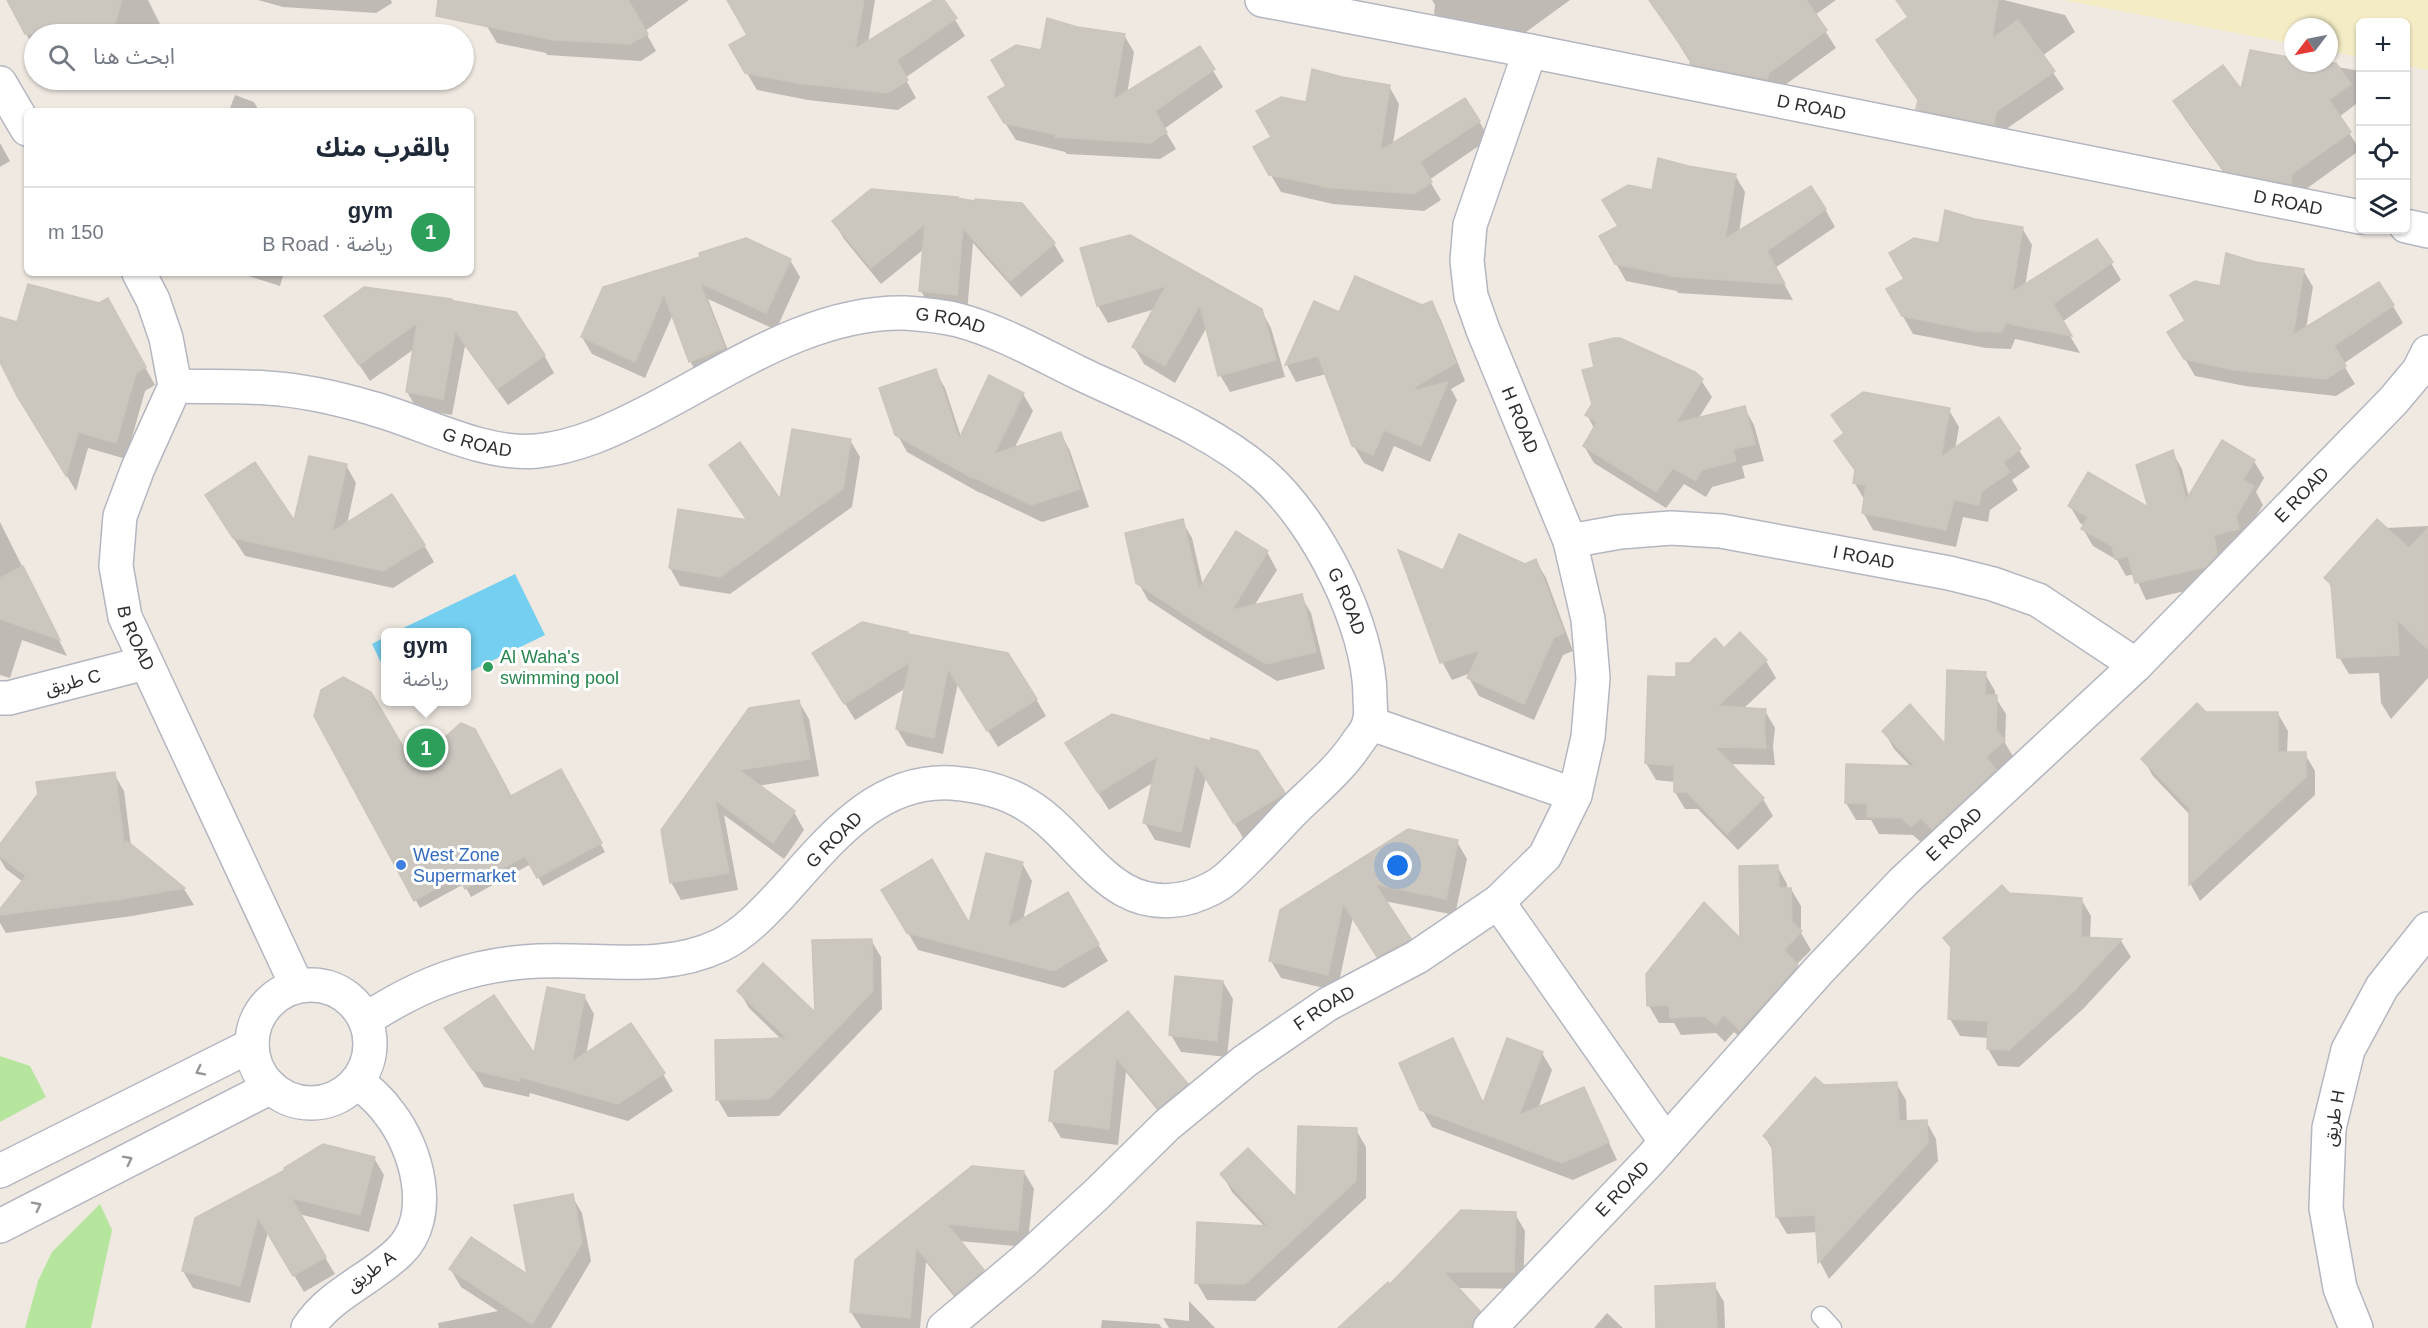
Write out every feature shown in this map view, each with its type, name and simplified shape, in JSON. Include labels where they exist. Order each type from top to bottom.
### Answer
[{"type":"street","name":"D ROAD","points":[[1262,0],[1530,51],[2356,217]]},
{"type":"street","name":"H ROAD","points":[[1498,902],[1545,856],[1575,795],[1588,737],[1593,678],[1588,619],[1570,541],[1483,330],[1471,296],[1467,261],[1470,225],[1480,191],[1530,51]]},
{"type":"street","points":[[0,83],[24,124]]},
{"type":"street","points":[[2410,227],[2428,231]]},
{"type":"street","points":[[141,276],[153,300],[166,338],[174,386]]},
{"type":"street","name":"G ROAD","points":[[174,386],[271,388],[324,396],[376,409],[501,450],[536,451],[599,437],[752,356],[801,335],[854,317],[906,313],[957,320],[1006,338],[1205,435],[1265,476],[1308,525],[1342,587],[1360,630],[1370,676],[1369,723],[1346,759],[1221,884],[1189,898],[1154,900],[1121,890],[1094,868],[1062,834],[1028,805],[987,788],[942,782],[899,791],[859,812],[754,922],[727,942],[696,955],[652,962],[543,961],[481,968],[433,982],[398,999],[365,1020]]},
{"type":"street","name":"E ROAD","points":[[1490,1328],[1666,1142],[1820,969],[1904,881],[2136,665],[2393,401],[2419,370],[2428,352]]},
{"type":"street","name":"B ROAD","points":[[174,386],[120,516],[116,566],[124,617],[297,986]]},
{"type":"street","name":"I ROAD","points":[[1570,541],[1620,532],[1671,528],[1721,531],[1949,573],[1993,584],[2038,600],[2136,665]]},
{"type":"street","name":"طريق C","points":[[0,698],[9,698],[146,663]]},
{"type":"street","points":[[1369,723],[1575,795]]},
{"type":"street","points":[[1498,902],[1666,1142]]},
{"type":"street","name":"F ROAD","points":[[944,1328],[1024,1261],[1167,1125],[1245,1061],[1328,1004],[1417,957],[1498,902]]},
{"type":"street","name":"طريق H","points":[[2356,1328],[2340,1288],[2326,1208],[2329,1128],[2348,1050],[2382,987],[2428,930]]},
{"type":"street","points":[[313,985],[329,988],[344,995],[356,1006],[365,1020],[369,1036],[369,1052],[365,1067],[357,1081],[345,1092],[331,1100],[315,1103],[299,1102],[284,1096],[271,1087],[261,1075],[254,1061],[252,1045],[254,1030],[260,1014],[283,992],[297,986],[313,985]]},
{"type":"street","points":[[0,1171],[252,1045]]},
{"type":"street","name":"طريق A","points":[[308,1328],[342,1292],[400,1251],[414,1229],[420,1204],[418,1180],[404,1135],[391,1114],[357,1081]]},
{"type":"street","points":[[0,1226],[271,1087]]},
{"type":"green space","points":[[0,1056],[30,1066],[46,1097],[0,1122]]},
{"type":"green space","points":[[100,1204],[112,1230],[91,1328],[25,1328],[38,1281],[52,1252]]},
{"type":"sand","points":[[2063,0],[2428,0],[2428,70],[2410,67],[2410,18],[2356,18],[2356,56],[2338,53],[2338,18],[2284,18],[2284,42]]},
{"type":"water","points":[[515,574],[545,635],[471,671],[471,628],[403,628]]},
{"type":"water","points":[[381,639],[381,663],[372,644]]},
{"type":"building","points":[[7,0],[122,0],[115,24],[24,24],[24,32]]},
{"type":"building","points":[[438,0],[628,0],[648,34],[630,44],[553,40],[436,16]]},
{"type":"building","points":[[727,0],[864,0],[855,49],[934,0],[944,0],[957,18],[897,60],[908,80],[888,93],[797,83],[745,73],[729,45],[747,35]]},
{"type":"building","points":[[1649,0],[1806,0],[1827,30],[1769,73],[1767,79],[1690,64],[1691,60]]},
{"type":"building","points":[[1896,0],[1998,0],[1992,39],[2018,20],[2055,71],[1996,112],[1994,125],[1916,109],[1918,100],[1876,40],[1908,17]]},
{"type":"building","points":[[1047,18],[1077,27],[1125,34],[1113,100],[1200,46],[1215,69],[1155,111],[1167,132],[1150,143],[1055,137],[1057,135],[1004,123],[988,97],[1006,86],[991,60],[1016,45],[1041,50]]},
{"type":"building","points":[[2250,50],[2284,56],[2284,72],[2338,72],[2338,66],[2351,84],[2329,100],[2351,132],[2292,174],[2291,184],[2224,171],[2173,101],[2223,65],[2241,89]]},
{"type":"building","points":[[1312,69],[1342,77],[1390,85],[1380,151],[1465,98],[1480,121],[1420,162],[1432,182],[1414,194],[1322,187],[1324,186],[1269,175],[1253,147],[1271,137],[1256,111],[1281,97],[1306,102]]},
{"type":"building","points":[[1658,158],[1688,166],[1736,174],[1725,239],[1811,186],[1826,209],[1767,251],[1785,284],[1667,276],[1669,275],[1615,264],[1599,236],[1618,226],[1602,200],[1628,185],[1652,190]]},
{"type":"building","points":[[871,189],[958,197],[975,201],[975,199],[1022,203],[1055,243],[1010,281],[963,228],[957,295],[919,291],[925,224],[871,268],[832,221]]},
{"type":"building","points":[[1945,210],[1975,219],[2023,227],[2012,292],[2097,239],[2113,262],[2053,304],[2072,336],[2005,323],[2002,332],[1975,331],[1902,316],[1886,289],[1904,279],[1889,253],[1914,238],[1939,243]]},
{"type":"building","points":[[1130,235],[1262,309],[1276,360],[1218,376],[1200,305],[1165,366],[1132,347],[1166,286],[1097,306],[1080,248]]},
{"type":"building","points":[[746,238],[791,259],[766,313],[700,283],[725,348],[689,362],[664,294],[635,362],[581,337],[603,287],[700,257],[699,253]]},
{"type":"building","points":[[2226,253],[2256,262],[2304,269],[2293,335],[2379,282],[2394,305],[2334,346],[2346,366],[2326,379],[2234,370],[2184,359],[2167,332],[2185,321],[2170,295],[2195,281],[2220,286]]},
{"type":"building","points":[[1355,276],[1422,305],[1432,301],[1447,338],[1456,363],[1415,387],[1416,390],[1448,382],[1421,446],[1384,430],[1373,455],[1352,446],[1318,356],[1285,365],[1314,301],[1339,312]]},
{"type":"building","points":[[28,284],[99,303],[108,298],[146,367],[136,373],[116,443],[78,432],[66,476],[17,396],[0,362],[0,317],[17,322]]},
{"type":"building","points":[[364,287],[451,299],[449,300],[516,312],[545,355],[497,389],[455,331],[443,399],[406,392],[417,323],[359,365],[324,316]]},
{"type":"building","points":[[1620,338],[1695,372],[1703,379],[1676,423],[1745,406],[1755,444],[1733,449],[1736,461],[1702,470],[1696,481],[1673,468],[1656,492],[1583,446],[1597,422],[1585,415],[1592,404],[1582,370],[1594,367],[1589,344]]},
{"type":"building","points":[[936,369],[959,439],[989,375],[1024,393],[994,454],[1061,432],[1080,489],[1031,505],[971,476],[972,478],[895,435],[879,388]]},
{"type":"building","points":[[1863,392],[1950,408],[1941,457],[1999,417],[2021,449],[2003,462],[2010,472],[1981,492],[1979,505],[1954,500],[1946,530],[1862,513],[1866,485],[1853,483],[1855,470],[1834,441],[1844,433],[1831,415]]},
{"type":"building","points":[[792,429],[851,439],[843,489],[720,577],[669,568],[678,509],[747,520],[709,465],[740,442],[780,499]]},
{"type":"building","points":[[2222,440],[2255,460],[2243,480],[2254,486],[2236,516],[2239,529],[2214,535],[2217,554],[2205,567],[2135,583],[2128,556],[2115,559],[2112,546],[2081,529],[2088,517],[2068,506],[2088,472],[2148,507],[2136,465],[2173,450],[2186,500]]},
{"type":"building","points":[[309,456],[347,464],[332,532],[392,494],[425,545],[383,571],[233,538],[205,495],[255,462],[294,520]]},
{"type":"building","points":[[1183,519],[1199,589],[1236,531],[1268,551],[1232,610],[1302,594],[1316,652],[1266,664],[1136,583],[1125,533]]},
{"type":"building","points":[[2377,519],[2409,548],[2428,528],[2428,649],[2397,620],[2399,655],[2337,658],[2331,584],[2324,578]]},
{"type":"building","points":[[1459,534],[1525,564],[1536,559],[1564,633],[1554,637],[1524,704],[1467,678],[1480,650],[1440,663],[1398,550],[1443,570]]},
{"type":"building","points":[[23,566],[60,640],[0,619],[0,578]]},
{"type":"building","points":[[862,622],[908,632],[908,634],[1008,653],[1037,699],[987,731],[948,669],[934,738],[896,729],[910,662],[844,704],[812,653]]},
{"type":"building","points":[[1740,632],[1767,660],[1718,706],[1766,709],[1764,728],[1766,748],[1715,747],[1764,798],[1727,834],[1687,792],[1674,792],[1674,766],[1645,763],[1648,676],[1676,677],[1676,663],[1689,663],[1715,638],[1724,648]]},
{"type":"building","points":[[1947,670],[1986,672],[1985,695],[1997,695],[1996,730],[2005,740],[1986,757],[1996,770],[1932,829],[1921,818],[1911,827],[1902,818],[1867,817],[1868,804],[1845,803],[1846,764],[1915,766],[1882,731],[1910,704],[1945,744]]},
{"type":"building","points":[[343,677],[371,692],[414,765],[461,723],[475,729],[511,796],[561,769],[602,843],[537,878],[525,856],[465,889],[458,876],[414,901],[314,716],[321,690]]},
{"type":"building","points":[[799,700],[810,759],[739,770],[795,811],[773,843],[715,800],[729,873],[670,883],[661,830],[749,708]]},
{"type":"building","points":[[2197,703],[2206,712],[2278,712],[2278,752],[2306,752],[2306,777],[2189,885],[2189,811],[2192,811],[2141,759]]},
{"type":"building","points":[[1112,714],[1210,741],[1211,738],[1258,751],[1285,793],[1234,824],[1196,763],[1181,832],[1143,823],[1158,756],[1098,793],[1065,743]]},
{"type":"building","points":[[115,772],[124,844],[127,841],[185,888],[0,915],[0,909],[26,876],[0,856],[0,844],[38,794],[36,782]]},
{"type":"building","points":[[1408,829],[1458,840],[1446,899],[1375,884],[1411,939],[1377,957],[1343,903],[1328,975],[1269,961],[1280,910]]},
{"type":"building","points":[[986,853],[1023,862],[1008,927],[1068,892],[1099,944],[1054,971],[907,933],[881,890],[932,859],[969,923]]},
{"type":"building","points":[[1778,865],[1779,888],[1791,888],[1792,922],[1802,931],[1784,950],[1798,965],[1740,1030],[1724,1015],[1715,1025],[1705,1016],[1670,1018],[1669,1005],[1647,1006],[1646,974],[1704,902],[1740,938],[1739,866]]},
{"type":"building","points":[[2002,885],[2009,893],[2082,898],[2081,937],[2122,939],[2074,991],[2009,1050],[1987,1049],[1988,1021],[1948,1019],[1951,947],[1943,938]]},
{"type":"building","points":[[872,939],[873,991],[769,1099],[716,1100],[715,1040],[787,1038],[737,991],[763,963],[815,1012],[812,940]]},
{"type":"building","points":[[1175,976],[1223,981],[1217,1041],[1169,1035]]},
{"type":"building","points":[[547,987],[585,995],[572,1062],[631,1023],[665,1073],[618,1104],[520,1077],[519,1081],[473,1070],[444,1028],[494,995],[534,1053]]},
{"type":"building","points":[[1128,1011],[1188,1084],[1158,1108],[1116,1057],[1109,1129],[1049,1121],[1055,1071]]},
{"type":"building","points":[[1453,1038],[1483,1103],[1507,1038],[1543,1052],[1519,1115],[1584,1087],[1609,1142],[1562,1163],[1420,1110],[1399,1063]]},
{"type":"building","points":[[1815,1077],[1824,1085],[1897,1082],[1899,1121],[1927,1120],[1928,1143],[1818,1263],[1815,1215],[1776,1217],[1772,1144],[1763,1136]]},
{"type":"building","points":[[1298,1126],[1357,1128],[1356,1181],[1245,1284],[1195,1283],[1197,1222],[1268,1226],[1220,1174],[1248,1148],[1296,1197]]},
{"type":"building","points":[[323,1144],[375,1157],[360,1215],[291,1198],[326,1257],[293,1276],[258,1217],[240,1286],[182,1271],[195,1218],[285,1170],[284,1168]]},
{"type":"building","points":[[972,1166],[1024,1171],[1018,1231],[947,1224],[984,1270],[955,1294],[916,1247],[910,1318],[850,1312],[855,1260]]},
{"type":"building","points":[[573,1194],[582,1243],[532,1324],[449,1269],[471,1237],[527,1274],[514,1205]]},
{"type":"building","points":[[1461,1210],[1516,1212],[1514,1272],[1444,1272],[1480,1311],[1472,1323],[1472,1328],[1338,1328],[1388,1282],[1390,1284]]},
{"type":"building","points":[[1715,1283],[1717,1328],[1656,1328],[1655,1286]]},
{"type":"place","name":"Al Waha's swimming pool","points":[[488,667]]},
{"type":"place","name":"gym","points":[[426,748]]},
{"type":"place","name":"West Zone Supermarket","points":[[401,865]]}]
